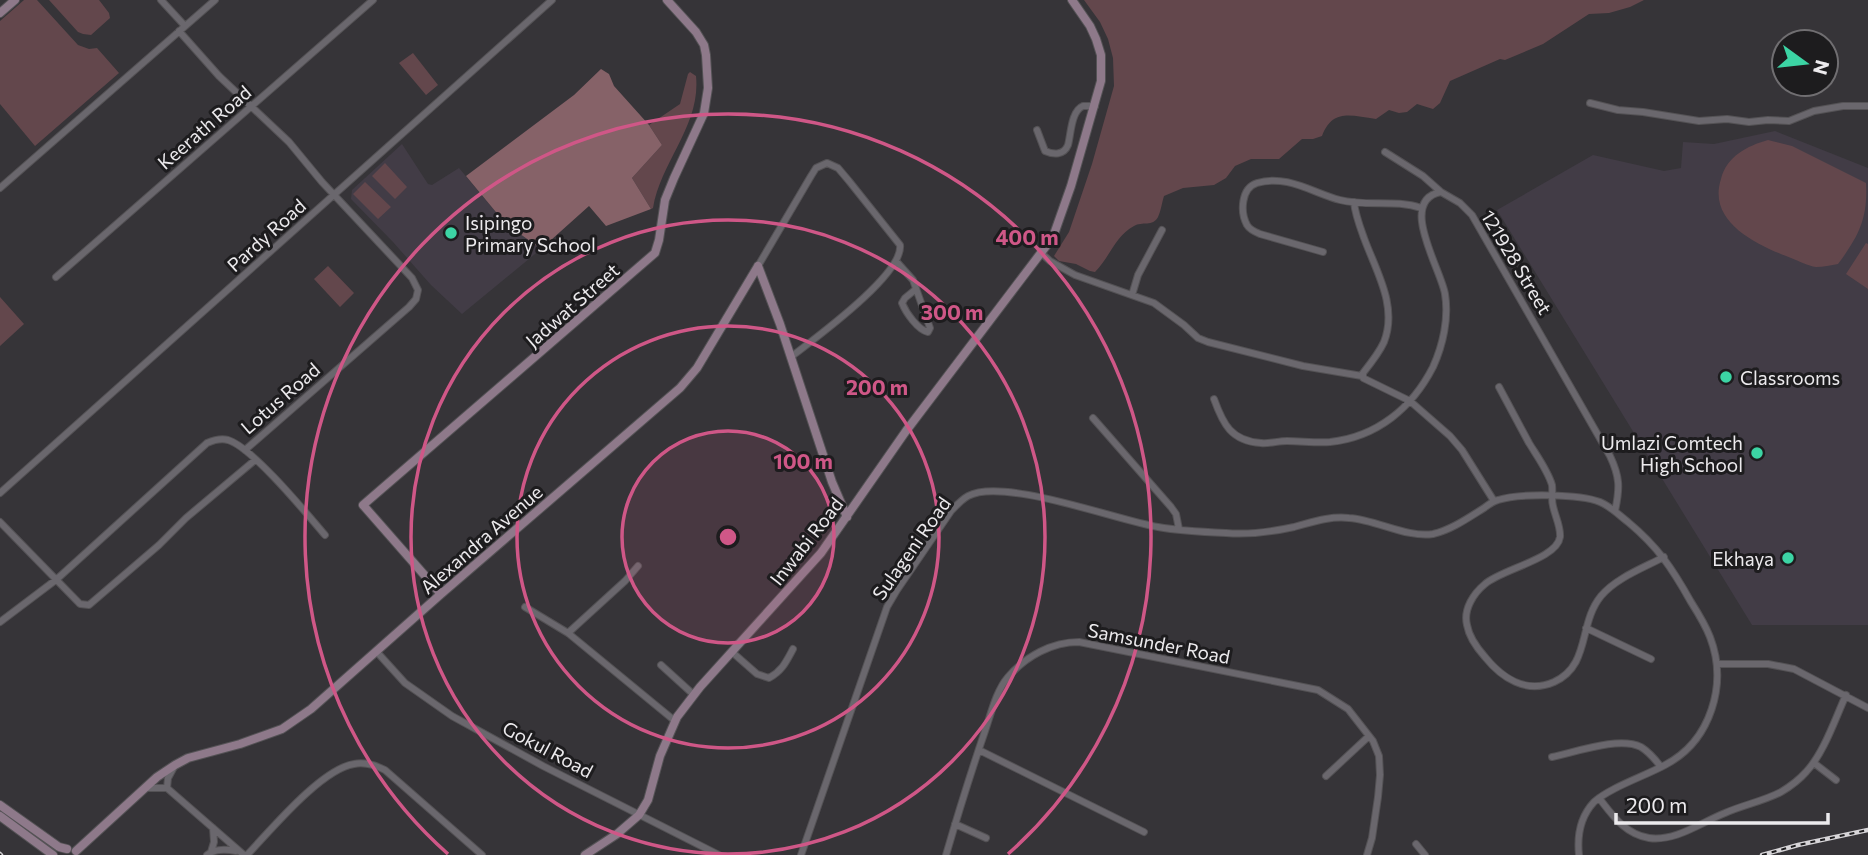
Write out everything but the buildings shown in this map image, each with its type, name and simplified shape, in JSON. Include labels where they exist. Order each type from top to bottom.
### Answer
[{"type":"street","points":[[0,13],[15,0]]},
{"type":"street","points":[[161,0],[219,76],[289,142],[334,195]]},
{"type":"street","points":[[0,188],[215,0]]},
{"type":"street","name":"Keerath Road","points":[[56,277],[373,0]]},
{"type":"street","name":"Pardy Road","points":[[0,493],[552,0]]},
{"type":"street","name":"Jadwat Street","points":[[441,594],[363,505],[655,253],[665,200],[704,113],[708,71],[704,45],[667,0]]},
{"type":"street","name":"Inwabi Road","points":[[585,855],[617,835],[639,815],[648,800],[657,763],[675,721],[694,695],[814,561],[906,431],[1053,237],[1101,81],[1101,55],[1090,26],[1072,0]]},
{"type":"street","points":[[1590,103],[1618,110],[1699,121],[1727,119],[1749,122],[1789,121],[1809,112],[1843,106],[1868,106]]},
{"type":"street","points":[[1037,130],[1045,151],[1050,154],[1061,153],[1068,145],[1077,112],[1084,106],[1095,106]]},
{"type":"street","name":"121928 Street","points":[[1385,152],[1423,176],[1472,215],[1604,445],[1619,482],[1615,511]]},
{"type":"street","name":"Alexandra Avenue","points":[[71,852],[157,777],[175,765],[188,758],[282,729],[311,709],[680,388],[704,356],[816,168],[827,163],[838,168],[898,240],[901,250],[896,261]]},
{"type":"street","points":[[1323,252],[1252,230],[1247,224],[1243,205],[1248,189],[1259,182],[1282,181],[1311,188],[1340,200],[1404,204],[1421,208]]},
{"type":"street","points":[[1214,399],[1224,425],[1240,438],[1260,443],[1347,439],[1381,426],[1410,401],[1437,356],[1444,330],[1447,307],[1443,285],[1424,234],[1421,208],[1428,198],[1441,192]]},
{"type":"street","name":"Lotus Road","points":[[0,622],[57,579],[207,443],[222,439],[245,450],[416,299],[418,290],[412,278],[334,195]]},
{"type":"street","points":[[1354,202],[1362,232],[1383,285],[1389,320],[1385,340],[1362,376]]},
{"type":"street","points":[[1132,295],[1138,275],[1162,230]]},
{"type":"street","points":[[1041,253],[1075,275],[1161,308],[1198,338],[1208,342],[1303,366],[1362,376],[1364,380],[1410,401],[1450,436],[1494,501],[1529,495],[1598,501],[1615,511],[1664,557],[1705,626],[1714,648],[1718,681],[1711,713],[1702,729],[1677,758],[1600,799],[1585,814],[1580,826],[1580,855]]},
{"type":"street","points":[[791,357],[865,298],[896,261],[913,280],[930,328],[928,332],[923,331],[902,303],[916,289]]},
{"type":"street","points":[[758,266],[768,287],[832,482],[847,517]]},
{"type":"street","points":[[1499,387],[1546,472],[1552,487],[1551,495],[1560,530],[1559,541],[1554,548],[1538,559],[1485,584],[1469,604],[1466,617],[1471,638],[1493,667],[1516,684],[1532,686],[1554,681],[1571,669],[1577,660],[1591,612],[1609,588],[1664,557]]},
{"type":"street","points":[[1093,418],[1171,507],[1176,514],[1179,529]]},
{"type":"street","points":[[245,450],[325,536]]},
{"type":"street","points":[[0,522],[80,604],[89,604],[255,460]]},
{"type":"street","name":"Sulageni Road","points":[[801,855],[887,607],[935,533],[961,501],[970,495],[988,491],[1005,492],[1076,506],[1157,527],[1248,534],[1336,517],[1377,523],[1408,533],[1430,534],[1451,528],[1494,501]]},
{"type":"street","points":[[568,633],[625,582],[638,566]]},
{"type":"street","points":[[525,607],[568,633],[675,721]]},
{"type":"street","points":[[1586,628],[1651,659]]},
{"type":"street","name":"Samsunder Road","points":[[946,855],[993,708],[1006,679],[1038,653],[1055,645],[1079,642],[1318,690],[1348,709],[1369,736]]},
{"type":"street","points":[[732,652],[757,674],[769,678],[783,667],[793,649]]},
{"type":"street","name":"Gokul Road","points":[[376,651],[405,683],[446,712],[543,766],[719,855]]},
{"type":"street","points":[[1718,664],[1781,666],[1807,675],[1868,708]]},
{"type":"street","points":[[661,665],[694,695]]},
{"type":"street","points":[[1600,799],[1616,820],[1627,829],[1649,838],[1661,838],[1778,794],[1794,784],[1814,763],[1846,695]]},
{"type":"street","points":[[1326,776],[1369,736],[1379,756],[1380,775],[1374,829],[1367,855]]},
{"type":"street","points":[[1552,757],[1624,743],[1644,748],[1661,767]]},
{"type":"street","points":[[979,750],[1144,832]]},
{"type":"street","points":[[243,854],[331,773],[345,766],[365,763],[379,767],[394,777],[482,855]]},
{"type":"street","points":[[1814,763],[1836,780]]},
{"type":"street","points":[[167,788],[168,778],[175,765]]},
{"type":"street","points":[[147,788],[167,788],[243,854]]},
{"type":"street","points":[[0,805],[59,847],[71,852]]},
{"type":"street","points":[[0,816],[53,855]]},
{"type":"street","points":[[955,824],[986,838]]},
{"type":"street","points":[[209,853],[214,842],[213,828]]},
{"type":"street","points":[[1416,844],[1425,855]]},
{"type":"street","points":[[209,853],[226,849],[243,854]]},
{"type":"shaded area","points":[[24,0],[37,0],[78,45],[89,49],[97,48],[119,73],[35,146],[0,104],[0,21]]},
{"type":"shaded area","points":[[49,0],[99,0],[110,18],[91,35],[83,34],[78,32]]},
{"type":"shaded area","points":[[1084,0],[1644,0],[1609,13],[1589,14],[1543,44],[1450,81],[1440,103],[1433,109],[1417,104],[1407,112],[1389,110],[1376,119],[1351,116],[1337,118],[1326,127],[1322,136],[1302,139],[1279,159],[1251,159],[1235,166],[1226,178],[1214,185],[1183,188],[1164,196],[1156,220],[1127,230],[1095,272],[1059,261],[1054,256],[1069,232],[1114,86],[1113,58],[1108,39]]},
{"type":"shaded area","points":[[413,53],[438,85],[426,95],[399,63]]},
{"type":"shaded area","points":[[601,69],[609,74],[614,86],[649,125],[662,145],[632,178],[651,209],[606,226],[589,206],[541,249],[505,223],[466,176],[574,95]]},
{"type":"shaded area","points":[[690,72],[696,76],[693,111],[651,209],[632,178],[662,145],[649,125],[680,104]]},
{"type":"shaded area","name":"Umlazi Comtech High School","points":[[1775,131],[1868,168],[1868,625],[1752,625],[1497,210],[1593,155],[1664,171],[1681,168],[1683,142],[1714,144]]},
{"type":"shaded area","points":[[1768,140],[1792,146],[1866,183],[1861,226],[1838,264],[1813,266],[1778,253],[1738,230],[1721,208],[1721,179],[1728,164],[1745,149]]},
{"type":"shaded area","name":"Isipingo Primary School","points":[[402,144],[428,184],[432,185],[459,168],[505,223],[541,249],[462,314],[431,285],[351,199],[352,190]]},
{"type":"shaded area","points":[[385,163],[407,187],[395,199],[372,176]]},
{"type":"shaded area","points":[[365,182],[391,207],[378,219],[353,194]]},
{"type":"shaded area","points":[[1866,243],[1868,244],[1868,289],[1846,274]]},
{"type":"shaded area","points":[[328,266],[354,293],[340,307],[314,279]]},
{"type":"shaded area","points":[[0,297],[24,324],[0,346]]},
{"type":"railway","points":[[1762,855],[1868,830]]},
{"type":"place","name":"Isipingo Primary School","points":[[451,233]]},
{"type":"place","name":"Classrooms","points":[[1726,377]]},
{"type":"place","name":"Umlazi Comtech High School","points":[[1757,453]]},
{"type":"place","name":"Ekhaya","points":[[1788,558]]}]
